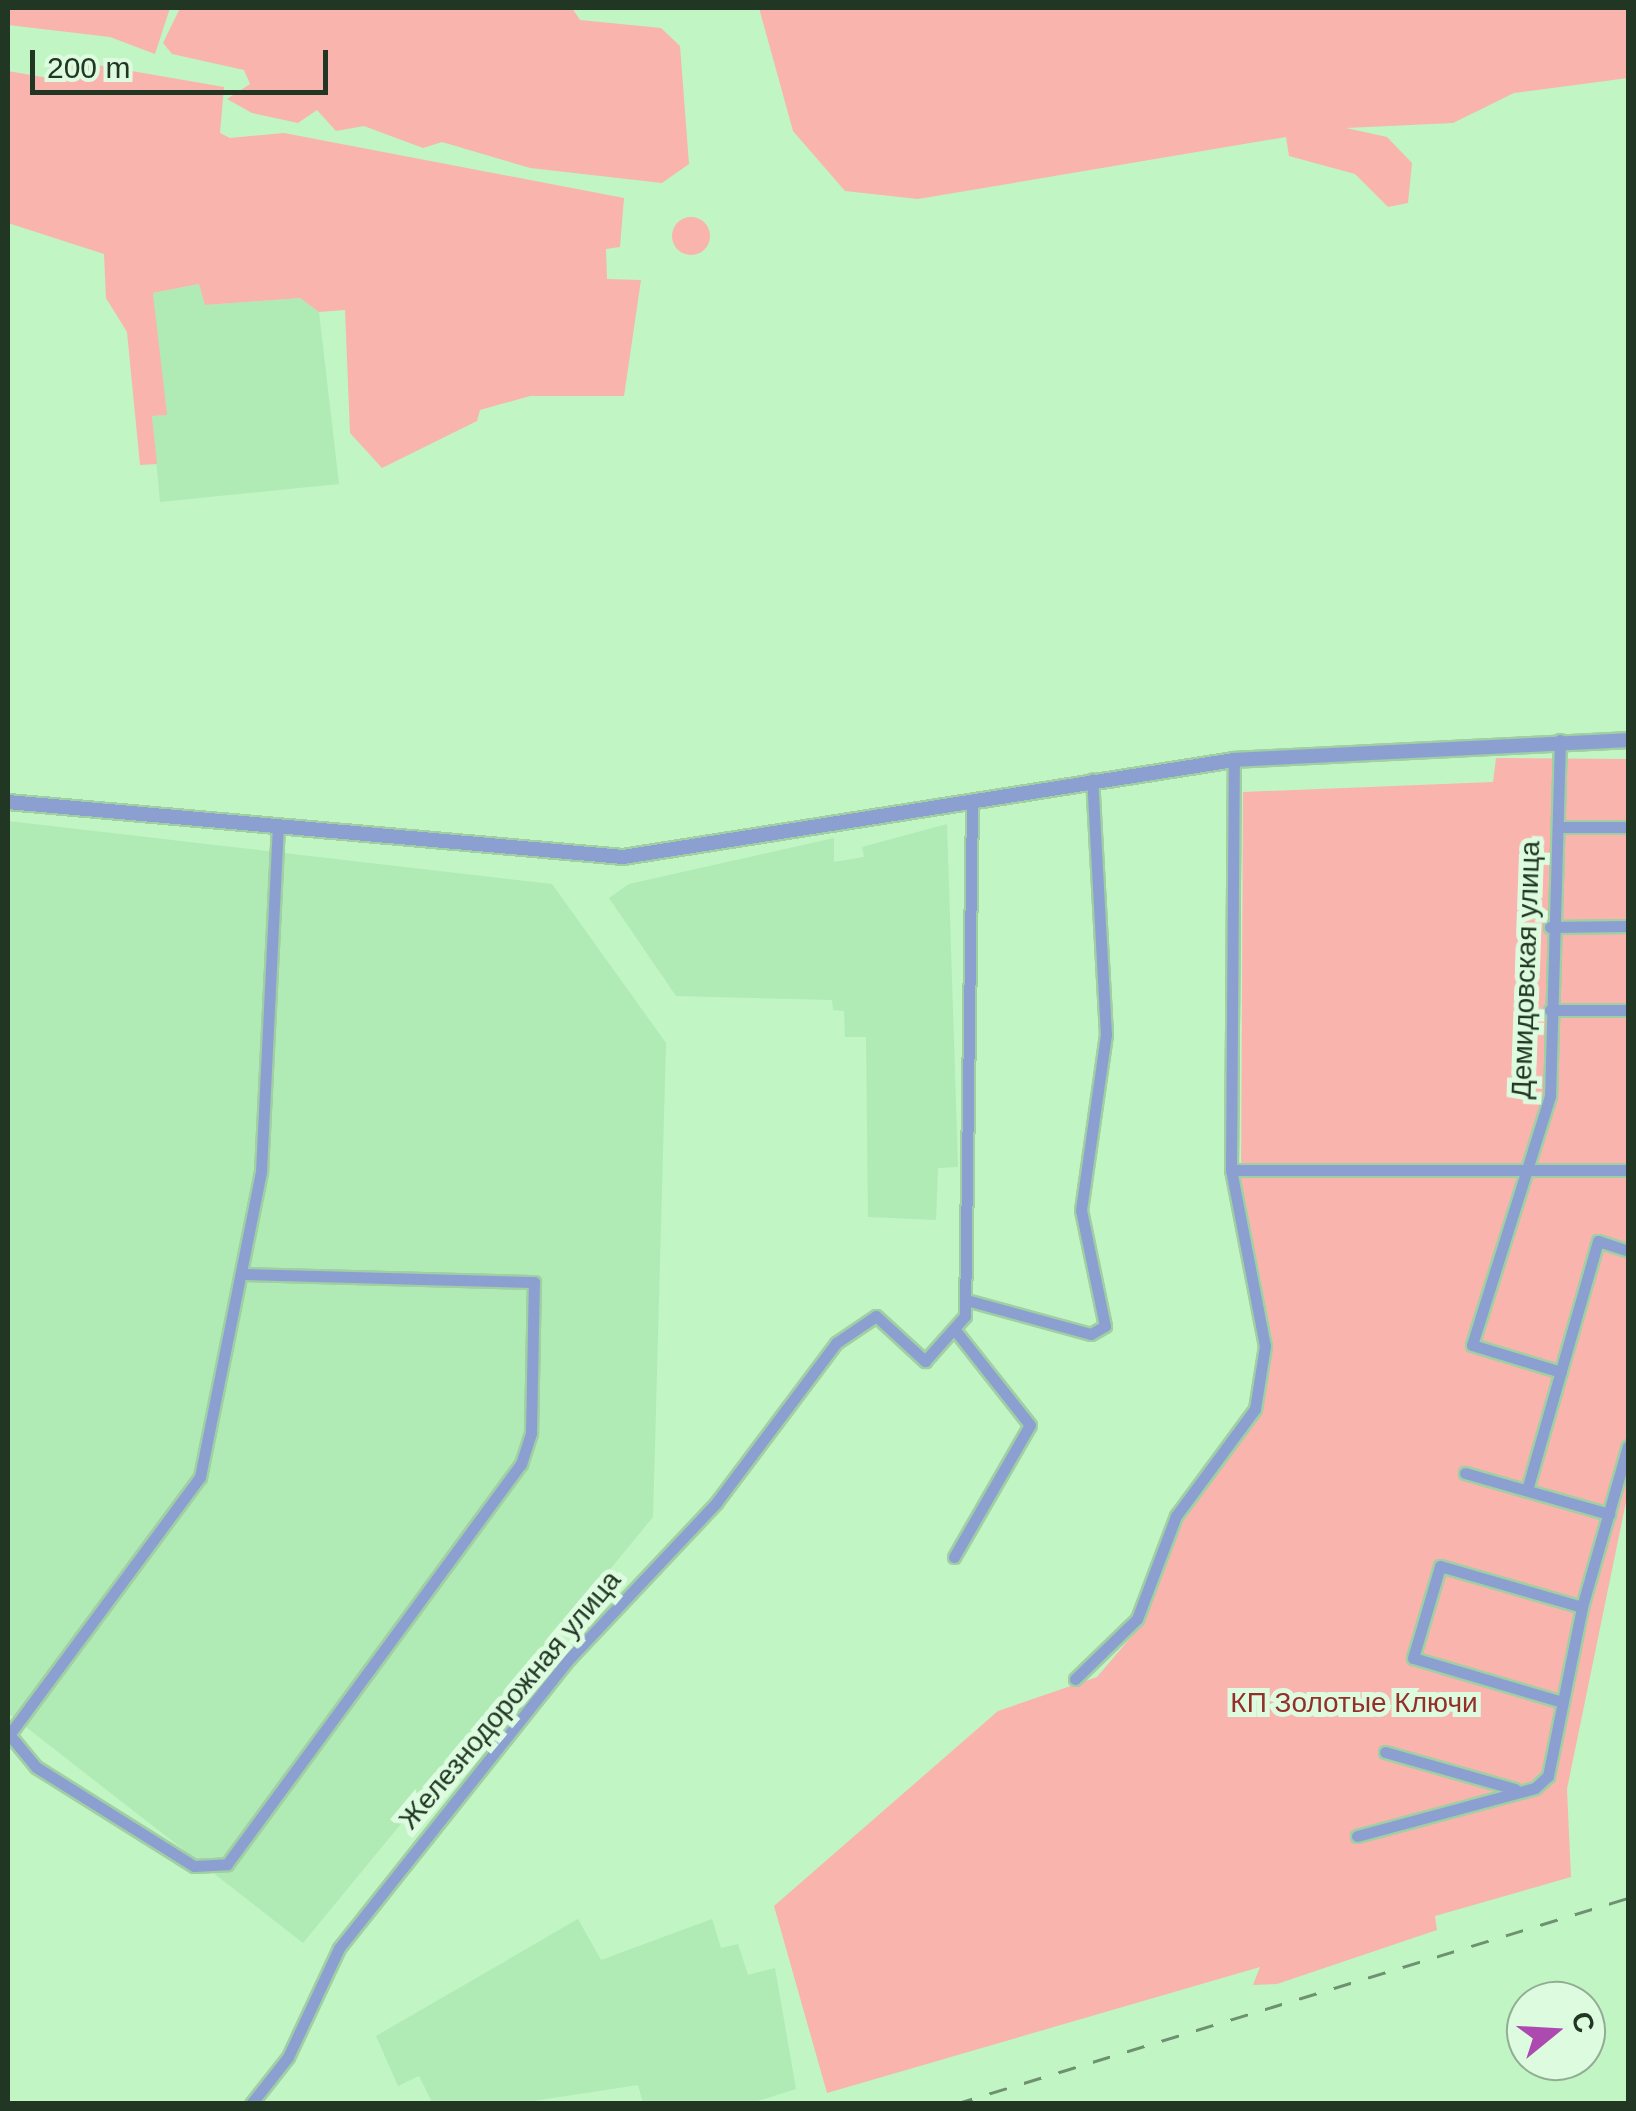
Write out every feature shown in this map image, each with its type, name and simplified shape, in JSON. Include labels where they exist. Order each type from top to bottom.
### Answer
[{"type":"street","points":[[8,802],[623,857],[1092,779],[1234,760],[1560,740],[1628,740]]},
{"type":"street","name":"Демидовская улица","points":[[1560,740],[1550,926],[1550,1096],[1472,1345],[1561,1372]]},
{"type":"street","points":[[1075,1679],[1138,1619],[1176,1516],[1255,1409],[1265,1346],[1231,1170],[1234,760]]},
{"type":"street","points":[[970,1301],[1091,1334],[1105,1326],[1080,1210],[1106,1036],[1092,779]]},
{"type":"street","points":[[954,1557],[1030,1425],[955,1330],[970,1301],[972,800]]},
{"type":"street","points":[[1558,827],[1628,827]]},
{"type":"street","points":[[240,1274],[534,1282],[531,1433],[521,1464],[227,1864],[194,1866],[36,1767],[8,1734],[200,1477],[240,1274],[261,1172],[278,829]]},
{"type":"street","points":[[1550,926],[1628,926]]},
{"type":"street","points":[[1550,1010],[1628,1010]]},
{"type":"street","points":[[1231,1170],[1628,1170]]},
{"type":"street","points":[[1527,1490],[1598,1242],[1628,1250]]},
{"type":"street","name":"Железнодорожная улица","points":[[251,2104],[288,2057],[339,1948],[570,1658],[716,1503],[836,1344],[876,1316],[926,1362],[955,1330]]},
{"type":"street","points":[[1357,1836],[1515,1790],[1548,1776],[1582,1607],[1628,1446]]},
{"type":"street","points":[[1465,1474],[1609,1514]]},
{"type":"street","points":[[1562,1702],[1413,1658],[1440,1566],[1582,1607]]},
{"type":"street","points":[[1385,1752],[1515,1790]]},
{"type":"shaded area","points":[[200,284],[205,305],[300,298],[319,312],[339,484],[160,502],[152,416],[166,415],[153,293]]},
{"type":"shaded area","points":[[8,821],[552,884],[666,1043],[653,1517],[303,1943],[8,1713]]},
{"type":"shaded area","points":[[947,824],[958,1167],[938,1168],[936,1220],[868,1217],[866,1037],[845,1037],[844,1011],[833,1010],[832,1000],[676,996],[609,898],[629,884],[834,838],[834,862],[864,857],[862,847]]},
{"type":"shaded area","points":[[578,1919],[601,1960],[712,1919],[721,1948],[738,1944],[748,1975],[775,1968],[796,2089],[748,2104],[643,2103],[638,2085],[520,2103],[433,2104],[419,2076],[398,2086],[376,2036]]},
{"type":"green space","points":[[8,8],[170,8],[155,54],[110,37],[8,25]]},
{"type":"green space","points":[[180,8],[572,8],[580,20],[661,28],[680,46],[689,164],[662,183],[530,168],[442,142],[423,148],[364,126],[336,131],[317,110],[298,123],[252,113],[227,99],[250,84],[244,70],[172,54],[163,43]]},
{"type":"green space","points":[[759,8],[1628,8],[1628,78],[1514,93],[1453,123],[1346,128],[1387,137],[1412,163],[1408,203],[1388,207],[1355,174],[1289,156],[1286,137],[918,199],[845,191],[793,131]]},
{"type":"green space","points":[[51,57],[224,87],[220,133],[230,138],[284,133],[624,198],[620,247],[606,249],[607,279],[641,280],[624,396],[530,396],[480,410],[477,421],[382,468],[350,433],[345,310],[319,312],[300,298],[205,305],[199,284],[153,293],[167,415],[152,416],[157,464],[140,465],[127,332],[106,298],[104,254],[8,223],[8,71],[48,78]]},
{"type":"green space","points":[[691,217],[705,222],[710,236],[705,250],[691,255],[677,250],[672,236],[677,222]]},
{"type":"green space","name":"КП Золотые Ключи","points":[[1496,758],[1628,759],[1628,1492],[1567,1789],[1571,1877],[1435,1916],[1437,1930],[1277,1984],[1253,1985],[1260,1967],[827,2093],[774,1906],[998,1711],[1097,1677],[1143,1623],[1180,1526],[1262,1405],[1273,1345],[1241,1179],[1243,792],[1493,782]]},
{"type":"railway","points":[[955,2104],[1628,1898]]}]
